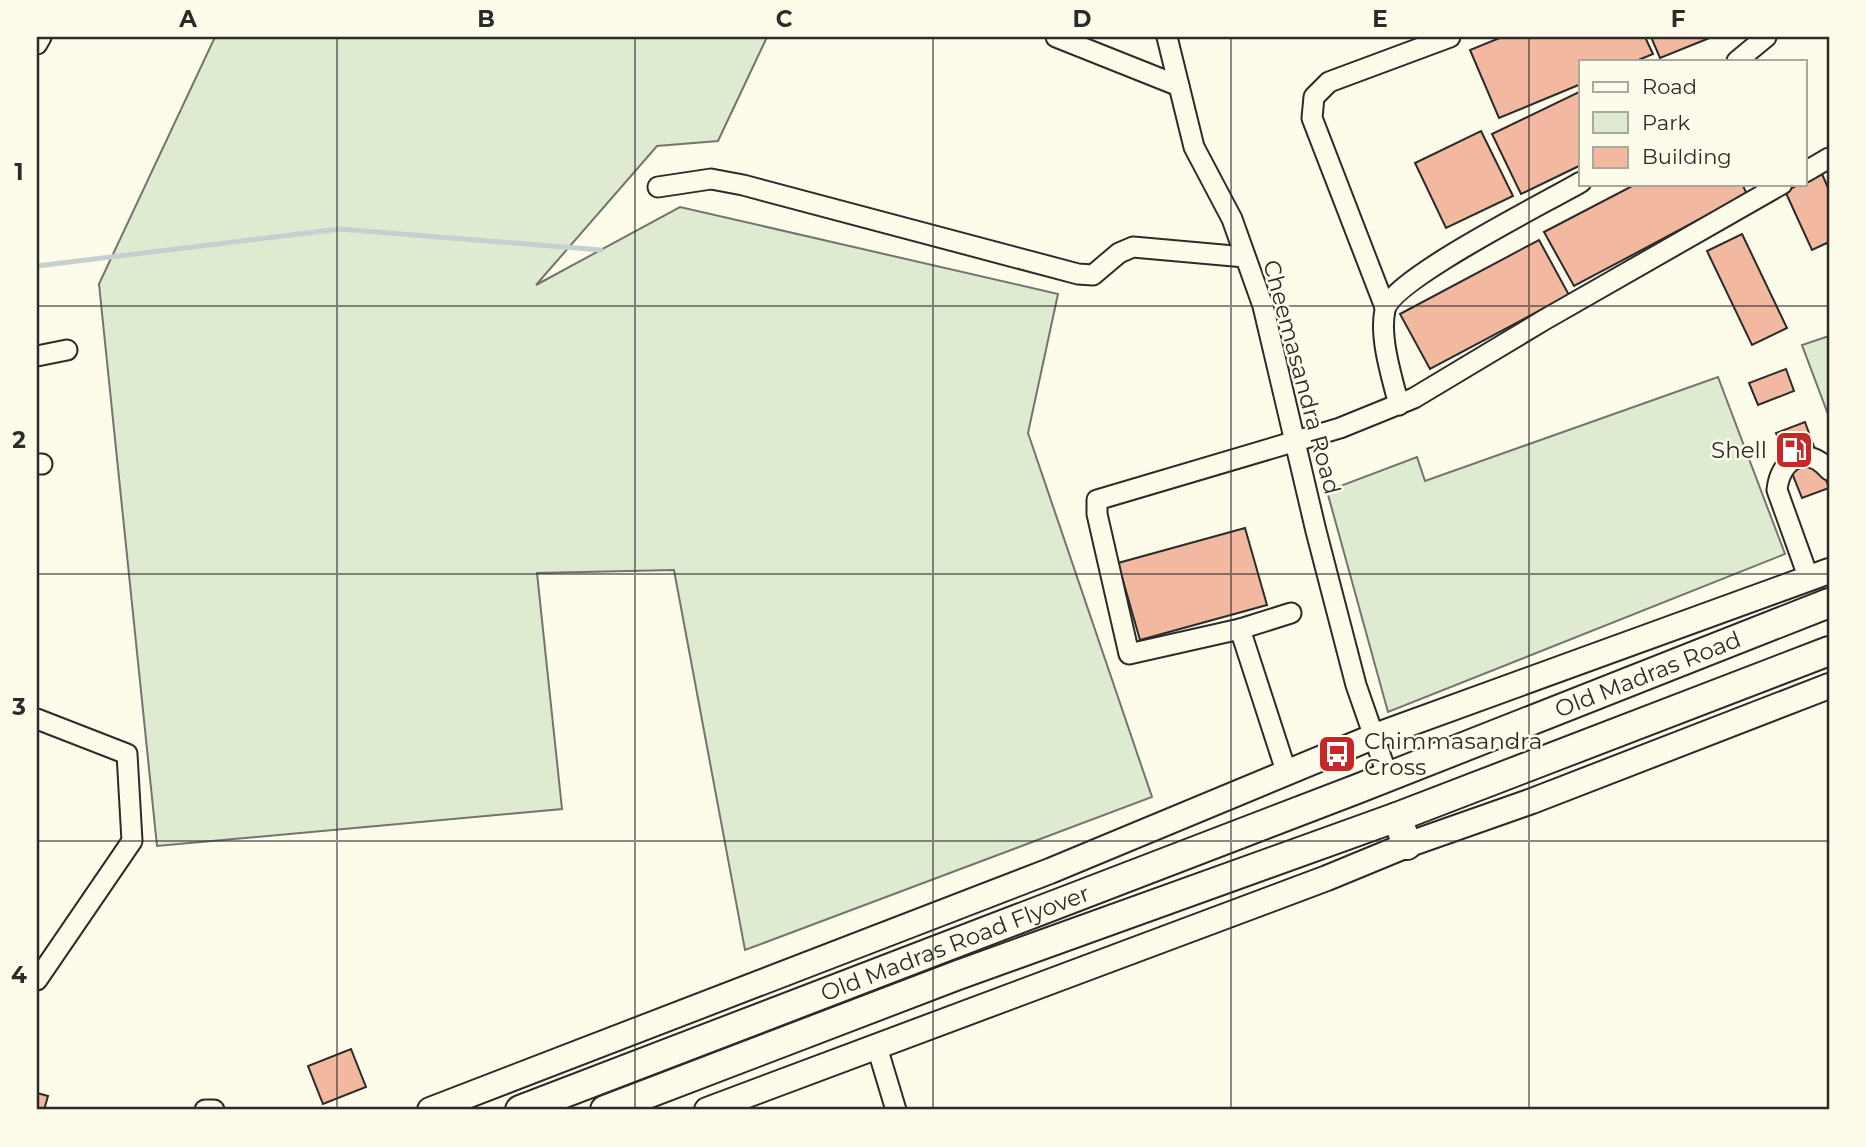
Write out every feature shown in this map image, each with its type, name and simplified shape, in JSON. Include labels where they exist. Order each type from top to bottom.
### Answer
[{"type":"highway","name":"Old Madras Road","points":[[1388,778],[1829,603]]},
{"type":"highway","name":"Old Madras Road","points":[[1397,817],[1829,651]]},
{"type":"highway","name":"Old Madras Road Flyover","points":[[520,1110],[1388,778]]},
{"type":"highway","name":"Old Madras Road Flyover","points":[[605,1110],[958,975],[1397,817]]},
{"type":"highway","points":[[1397,817],[1407,845]]},
{"type":"main road","points":[[430,1110],[1050,871],[1375,736],[1819,575]]},
{"type":"main road","points":[[707,1110],[1327,878],[1407,845],[1532,801],[1829,686]]},
{"type":"street","points":[[37,44],[41,37]]},
{"type":"street","points":[[1056,37],[1179,86]]},
{"type":"street","name":"Cheemasandra Road","points":[[1167,37],[1194,147],[1232,219],[1263,306],[1356,685],[1388,778]]},
{"type":"street","points":[[1399,405],[1385,342],[1385,307],[1312,118],[1314,97],[1329,82],[1450,37]]},
{"type":"street","points":[[1738,60],[1766,37]]},
{"type":"street","points":[[1806,171],[1829,158]]},
{"type":"street","points":[[658,187],[711,179],[743,184],[1078,274],[1093,275],[1119,253],[1133,247],[1245,257]]},
{"type":"street","points":[[1385,307],[1409,283],[1437,263],[1579,184]]},
{"type":"street","points":[[1292,613],[1240,629],[1129,654],[1097,514],[1097,500],[1340,428],[1399,405],[1778,186]]},
{"type":"street","points":[[37,356],[67,350]]},
{"type":"street","points":[[1819,575],[1777,491],[1778,481],[1786,465],[1800,457],[1816,458],[1829,470]]},
{"type":"street","points":[[1240,629],[1287,774]]},
{"type":"street","points":[[37,719],[127,754],[132,841],[37,980]]},
{"type":"street","points":[[877,1047],[896,1110]]},
{"type":"street","points":[[205,1110],[214,1110]]},
{"type":"green space","points":[[215,37],[767,37],[718,141],[657,146],[536,285],[680,207],[1058,294],[1028,433],[1152,797],[745,950],[674,570],[537,573],[562,809],[157,846],[99,284]]},
{"type":"green space","points":[[1829,336],[1829,417],[1802,345]]},
{"type":"green space","points":[[1718,377],[1785,554],[1388,712],[1327,491],[1417,457],[1425,481]]},
{"type":"building","points":[[1502,37],[1645,37],[1653,54],[1638,60],[1579,60],[1579,85],[1499,118],[1470,50]]},
{"type":"building","points":[[1651,37],[1712,37],[1660,58]]},
{"type":"building","points":[[1579,92],[1579,166],[1521,194],[1492,134]]},
{"type":"building","points":[[1481,131],[1513,196],[1446,228],[1415,163]]},
{"type":"building","points":[[1822,174],[1829,190],[1829,242],[1812,250],[1785,191],[1796,186],[1806,186],[1806,181]]},
{"type":"building","points":[[1632,186],[1743,186],[1747,194],[1574,286],[1544,232]]},
{"type":"building","points":[[1742,234],[1787,328],[1752,345],[1707,251]]},
{"type":"building","points":[[1539,240],[1569,295],[1430,369],[1400,314]]},
{"type":"building","points":[[1786,369],[1794,391],[1758,405],[1749,383]]},
{"type":"building","points":[[1805,422],[1829,488],[1802,498],[1776,433]]},
{"type":"building","points":[[1245,528],[1267,605],[1140,640],[1118,563]]},
{"type":"building","points":[[351,1049],[366,1087],[323,1104],[308,1066]]},
{"type":"building","points":[[37,1093],[48,1096],[44,1110],[37,1110]]},
{"type":"waterway","points":[[37,266],[340,229],[601,250]]},
{"type":"place","name":"Shell","points":[[1794,450]]},
{"type":"place","name":"Chimmasandra Cross","points":[[1337,754]]}]
